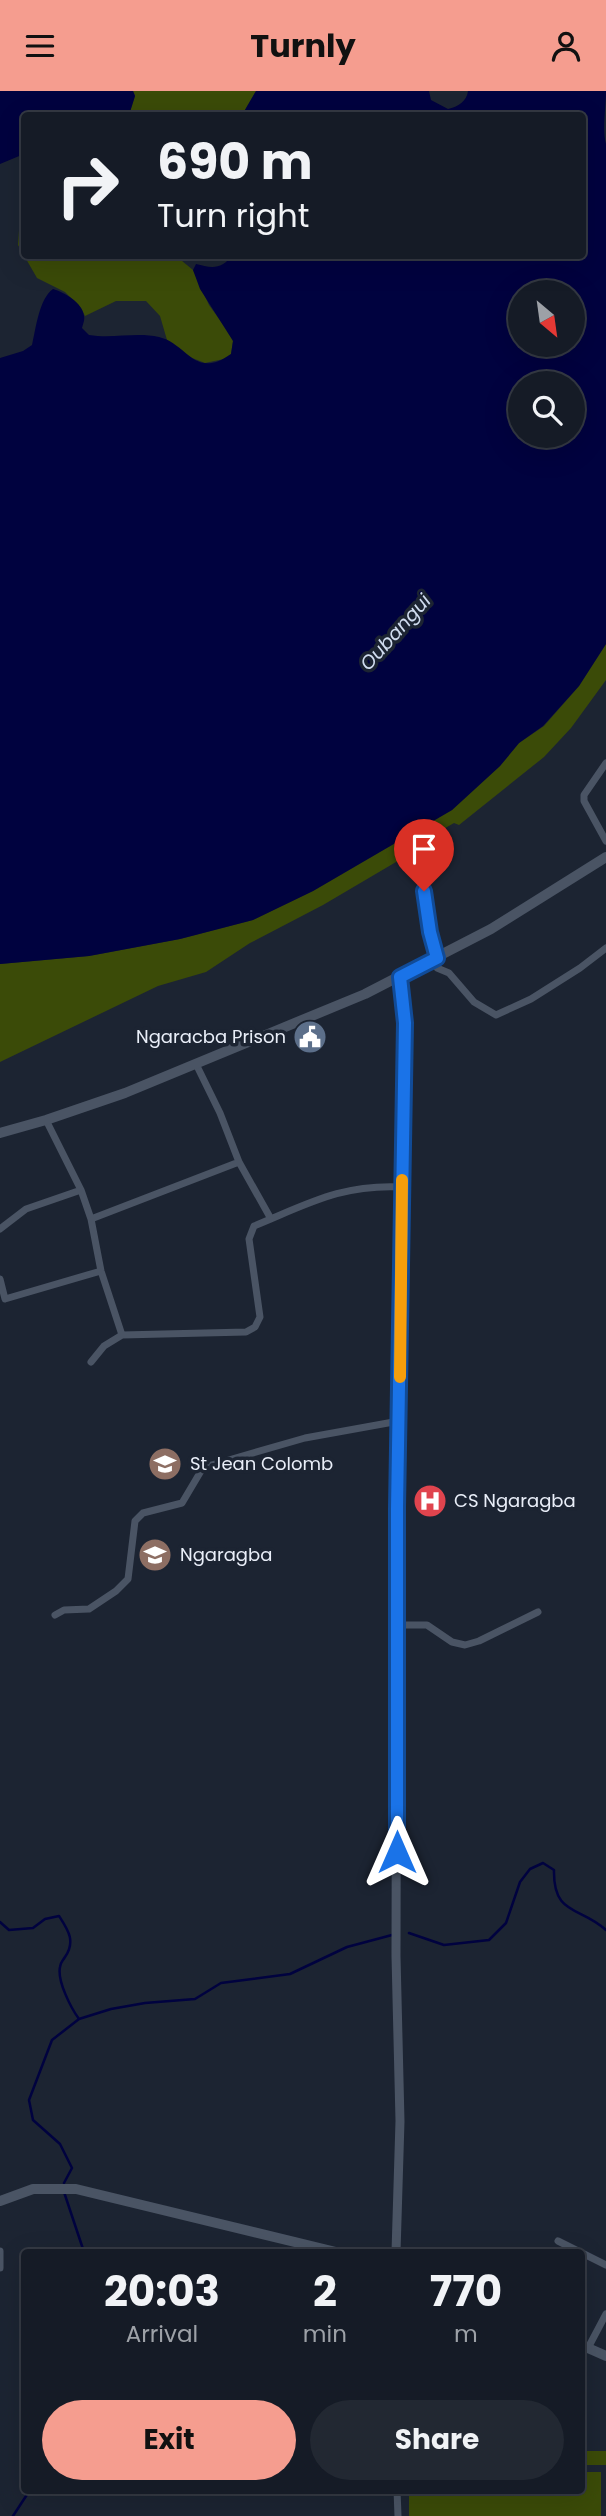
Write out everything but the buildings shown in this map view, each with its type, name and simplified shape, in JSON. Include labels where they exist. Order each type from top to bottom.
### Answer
[{"type":"main road","points":[[0,1133],[125,1093],[400,977],[491,929],[606,856]]},
{"type":"main road","points":[[0,2201],[33,2189],[76,2189],[324,2249]]},
{"type":"main road","points":[[585,2347],[606,2356]]},
{"type":"street","points":[[606,763],[584,795],[584,801],[606,841]]},
{"type":"street","points":[[422,858],[426,911],[437,968],[449,974],[474,1002],[496,1015],[531,999],[606,948]]},
{"type":"street","points":[[396,2249],[400,2121],[396,1956],[396,1625],[405,1023],[400,977]]},
{"type":"street","points":[[196,1065],[220,1113],[239,1162],[271,1219]]},
{"type":"street","points":[[46,1120],[81,1190],[122,1335]]},
{"type":"street","points":[[91,1219],[239,1162]]},
{"type":"street","points":[[91,1362],[104,1346],[122,1335],[246,1332],[255,1327],[260,1317],[249,1239],[254,1226],[324,1196],[372,1186],[402,1187]]},
{"type":"street","points":[[0,1229],[26,1209],[81,1190]]},
{"type":"street","points":[[0,1279],[5,1299],[102,1271]]},
{"type":"street","points":[[55,1615],[64,1610],[89,1609],[116,1591],[128,1579],[135,1521],[143,1513],[182,1503],[201,1471],[208,1466],[305,1438],[400,1420]]},
{"type":"street","points":[[396,1625],[427,1625],[452,1642],[465,1645],[479,1641],[538,1612]]},
{"type":"street","points":[[558,2241],[574,2249]]},
{"type":"street","points":[[0,2251],[0,2268]]},
{"type":"street","points":[[585,2254],[606,2265]]},
{"type":"street","points":[[585,2346],[606,2314]]},
{"type":"street","points":[[397,2494],[398,2516]]},
{"type":"green space","points":[[133,91],[256,91],[244,112],[130,112],[135,96]]},
{"type":"green space","points":[[21,213],[21,250],[18,245]]},
{"type":"green space","points":[[26,259],[180,259],[193,270],[209,305],[230,334],[233,341],[231,354],[224,359],[205,363],[187,356],[167,340],[160,316],[146,301],[116,301],[85,316],[65,292],[37,278]]},
{"type":"green space","points":[[606,644],[606,680],[571,728],[544,757],[459,825],[454,823],[421,842],[413,852],[323,905],[250,943],[206,972],[158,986],[0,1062],[0,964],[89,956],[180,939],[253,920],[313,891],[452,810],[500,766],[519,743],[544,726],[579,686]]},
{"type":"green space","points":[[585,2451],[606,2451],[606,2465],[585,2465]]},
{"type":"green space","points":[[585,2472],[601,2472],[601,2516],[409,2516],[409,2494],[585,2494]]},
{"type":"water","points":[[0,91],[133,91],[135,96],[130,112],[21,112],[21,155],[0,164]]},
{"type":"water","name":"Oubangui","points":[[256,91],[429,91],[431,100],[448,109],[461,103],[468,91],[606,91],[606,644],[579,686],[543,726],[519,743],[500,766],[452,810],[313,891],[253,920],[180,939],[89,956],[0,964],[0,358],[23,351],[32,345],[44,300],[53,289],[77,303],[84,316],[82,328],[89,335],[159,337],[200,362],[218,361],[231,354],[233,341],[200,289],[193,270],[196,264],[216,267],[229,259],[586,259],[586,112],[244,112]]},
{"type":"waterway","points":[[409,1933],[444,1945],[489,1940],[506,1923],[520,1882],[530,1869],[543,1863],[554,1870],[555,1885],[563,1903],[606,1930]]},
{"type":"waterway","points":[[0,1922],[9,1930],[33,1928],[45,1919],[59,1916],[68,1931],[70,1941],[60,1965],[61,1979],[79,2019],[111,2009],[145,2003],[195,1999],[221,1983],[290,1974],[347,1947],[392,1935]]},
{"type":"waterway","points":[[64,2183],[72,2168],[60,2144],[33,2120],[29,2100],[52,2040],[79,2019]]},
{"type":"waterway","points":[[64,2192],[83,2249]]},
{"type":"waterway","points":[[13,2516],[27,2494]]},
{"type":"slow traffic","points":[[400,1377],[402,1180]]},
{"type":"place","name":"Ngaracba Prison","points":[[310,1037]]},
{"type":"place","name":"St Jean Colomb","points":[[165,1464]]},
{"type":"place","name":"CS Ngaragba","points":[[430,1501]]},
{"type":"place","name":"Ngaragba","points":[[155,1555]]},
{"type":"route","points":[[397,1852],[397,1508],[405,1023],[400,977],[437,958],[424,891]]}]
